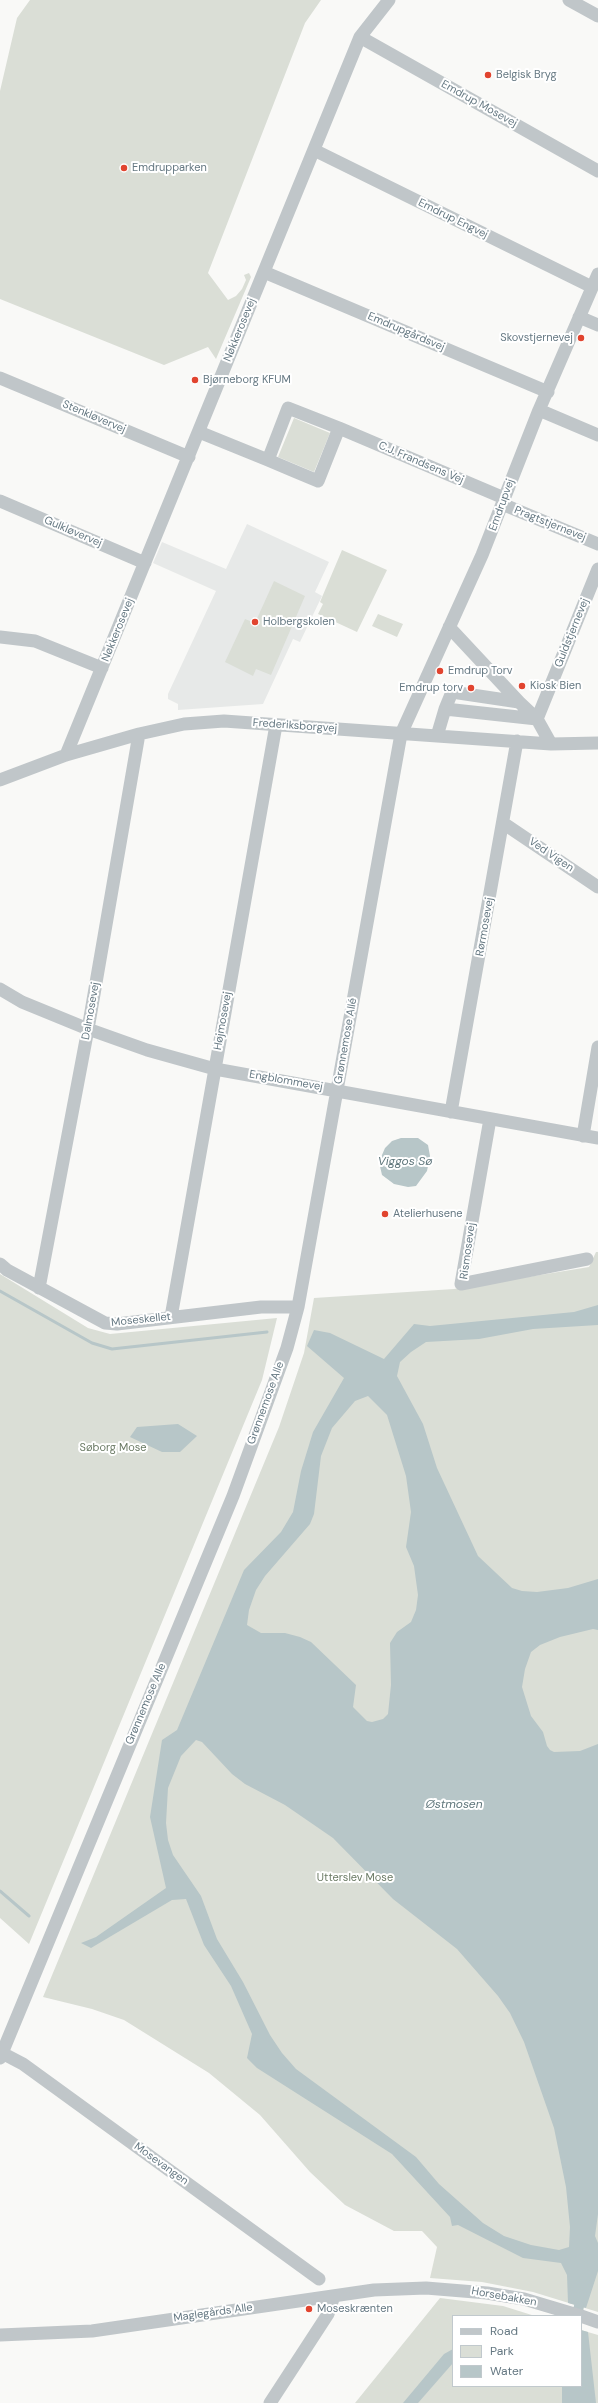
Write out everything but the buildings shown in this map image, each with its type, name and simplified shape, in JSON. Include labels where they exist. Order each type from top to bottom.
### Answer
[{"type":"street","name":"Nøkkerosevej","points":[[66,755],[360,37],[389,0]]},
{"type":"street","points":[[569,0],[598,16]]},
{"type":"street","name":"Emdrup Mosevej","points":[[360,37],[598,170]]},
{"type":"street","name":"Emdrup Engvej","points":[[314,150],[592,287]]},
{"type":"street","name":"Emdrupgårdsvej","points":[[264,272],[548,392]]},
{"type":"street","name":"Emdrupvej","points":[[401,734],[493,528],[539,410],[598,274]]},
{"type":"street","points":[[579,317],[598,325]]},
{"type":"street","name":"Stenkløvervej","points":[[0,378],[189,457]]},
{"type":"street","name":"C.J. Frandsens Vej","points":[[268,460],[288,408],[339,428],[503,501]]},
{"type":"street","points":[[539,410],[598,435]]},
{"type":"street","points":[[199,432],[318,481],[339,428]]},
{"type":"street","name":"Pragtstjernevej","points":[[503,501],[598,544]]},
{"type":"street","name":"Gulkløvervej","points":[[4,506],[145,563]]},
{"type":"street","name":"Guldstjernevej","points":[[537,719],[598,569]]},
{"type":"street","points":[[450,627],[519,702],[537,719],[551,744]]},
{"type":"street","points":[[0,637],[35,640],[102,668]]},
{"type":"street","points":[[437,736],[452,692],[519,702]]},
{"type":"street","points":[[445,709],[537,719]]},
{"type":"street","name":"Frederiksborgvej","points":[[0,780],[66,755],[139,734],[184,724],[224,722],[551,744],[598,743]]},
{"type":"street","name":"Højmosevej","points":[[172,1316],[276,725]]},
{"type":"street","name":"Dalmosevej","points":[[38,1288],[88,1029],[139,734]]},
{"type":"street","name":"Grønnemose Allé","points":[[287,1348],[298,1307],[401,734]]},
{"type":"street","name":"Rørmosevej","points":[[451,1112],[517,741]]},
{"type":"street","name":"Ved Vigen","points":[[503,822],[598,887]]},
{"type":"street","name":"Engblommevej","points":[[0,989],[22,1002],[88,1029],[146,1050],[215,1069],[598,1138]]},
{"type":"street","points":[[583,1136],[598,1047]]},
{"type":"street","name":"Rismosevej","points":[[490,1118],[461,1284],[587,1260]]},
{"type":"street","name":"Moseskellet","points":[[0,1264],[38,1288],[105,1323],[116,1324],[172,1316],[261,1307],[298,1307]]},
{"type":"street","name":"Grønnemose Alle","points":[[1,2054],[232,1496],[287,1348]]},
{"type":"street","name":"Mosevangen","points":[[1,2054],[23,2064],[319,2279]]},
{"type":"street","name":"Maglegårds Alle","points":[[0,2335],[92,2331],[374,2290],[426,2288]]},
{"type":"street","name":"Horsebakken","points":[[426,2288],[487,2293],[560,2309],[578,2315]]},
{"type":"street","points":[[270,2403],[328,2314],[334,2296]]},
{"type":"street","name":"Horsebakken","points":[[582,2316],[597,2322]]},
{"type":"shaded area","name":"Holbergskolen","points":[[247,524],[329,562],[315,592],[322,596],[300,642],[293,639],[263,704],[178,710],[178,704],[168,699],[168,694],[216,591],[153,563],[162,542],[226,569]]},
{"type":"green space","name":"Emdrupparken","points":[[30,0],[321,0],[305,23],[208,273],[228,300],[236,296],[242,289],[246,280],[244,275],[249,273],[251,277],[216,359],[208,347],[164,365],[0,299],[0,91],[17,18]]},
{"type":"green space","points":[[294,418],[330,433],[314,472],[278,457]]},
{"type":"green space","points":[[342,550],[387,570],[357,632],[318,614],[323,604],[320,602]]},
{"type":"green space","points":[[274,581],[305,596],[271,675],[256,669],[253,676],[225,662],[245,619],[255,623]]},
{"type":"green space","points":[[378,614],[403,624],[397,637],[372,626]]},
{"type":"green space","name":"Utterslev Mose","points":[[596,1252],[598,1252],[598,2312],[533,2292],[482,2282],[430,2278],[437,2247],[422,2231],[394,2231],[345,2205],[310,2172],[260,2115],[209,2073],[124,2020],[92,2009],[43,1997],[279,1427],[304,1353],[314,1298],[454,1289],[589,1267]]},
{"type":"green space","name":"Søborg Mose","points":[[0,1274],[88,1328],[110,1334],[277,1318],[262,1380],[29,1944],[0,1918]]},
{"type":"green space","points":[[440,2298],[503,2306],[532,2315],[452,2315],[452,2387],[582,2387],[582,2330],[598,2335],[598,2403],[355,2403]]},
{"type":"water","name":"Viggos Sø","points":[[401,1138],[418,1138],[428,1145],[430,1156],[427,1171],[416,1186],[408,1187],[394,1184],[382,1175],[379,1162],[385,1148],[392,1141]]},
{"type":"water","name":"Østmosen","points":[[598,1305],[598,1325],[533,1329],[479,1339],[426,1342],[411,1352],[400,1362],[397,1376],[423,1424],[437,1468],[478,1556],[512,1588],[522,1591],[537,1592],[568,1588],[598,1579],[598,1630],[593,1629],[560,1637],[540,1645],[531,1652],[525,1669],[522,1687],[531,1716],[543,1732],[547,1746],[550,1750],[554,1752],[580,1751],[598,1744],[598,2214],[595,2236],[598,2243],[598,2271],[586,2308],[568,2303],[567,2275],[561,2263],[523,2258],[458,2225],[452,2226],[450,2217],[392,2154],[257,2068],[247,2058],[252,2034],[231,1986],[204,1945],[186,1899],[172,1900],[91,1948],[81,1943],[96,1937],[166,1888],[150,1817],[162,1740],[177,1730],[244,1570],[281,1532],[293,1512],[301,1471],[313,1432],[344,1378],[307,1346],[314,1330],[330,1333],[384,1359],[414,1324],[430,1326],[574,1312]],"holes":[[[368,1396],[387,1415],[406,1476],[411,1512],[406,1547],[414,1566],[418,1595],[416,1610],[411,1622],[397,1632],[390,1643],[391,1685],[388,1714],[383,1719],[372,1722],[367,1721],[353,1707],[356,1685],[311,1642],[285,1633],[261,1633],[247,1625],[249,1610],[256,1590],[265,1576],[310,1524],[314,1514],[321,1456],[332,1428],[355,1401]],[[196,1740],[202,1742],[232,1774],[245,1784],[285,1805],[333,1838],[393,1899],[457,1949],[498,1996],[510,2013],[524,2042],[554,2128],[566,2187],[570,2227],[569,2247],[559,2250],[531,2245],[504,2236],[483,2223],[439,2184],[416,2157],[296,2069],[282,2053],[270,2035],[243,1982],[217,1939],[201,1896],[173,1855],[168,1840],[166,1823],[168,1788],[181,1756]]]},
{"type":"water","points":[[178,1424],[197,1436],[180,1452],[162,1452],[130,1437],[137,1427]]},
{"type":"water","points":[[582,2330],[588,2332],[596,2403],[562,2403],[562,2387],[582,2387]]},
{"type":"water","points":[[452,2350],[452,2364],[418,2403],[403,2403],[444,2354]]},
{"type":"waterway","points":[[0,1291],[92,1343],[112,1349],[267,1332]]},
{"type":"waterway","points":[[0,1891],[29,1916]]},
{"type":"waterway","points":[[577,2315],[579,2306]]},
{"type":"place","name":"Belgisk Bryg","points":[[488,75]]},
{"type":"place","name":"Emdrupparken","points":[[124,168]]},
{"type":"place","name":"Skovstjernevej","points":[[581,338]]},
{"type":"place","name":"Bjørneborg KFUM","points":[[195,380]]},
{"type":"place","name":"Holbergskolen","points":[[255,622]]},
{"type":"place","name":"Emdrup Torv","points":[[440,671]]},
{"type":"place","name":"Kiosk Bien","points":[[522,686]]},
{"type":"place","name":"Emdrup torv","points":[[471,688]]},
{"type":"place","name":"Atelierhusene","points":[[385,1214]]},
{"type":"place","name":"Moseskrænten","points":[[309,2309]]}]
